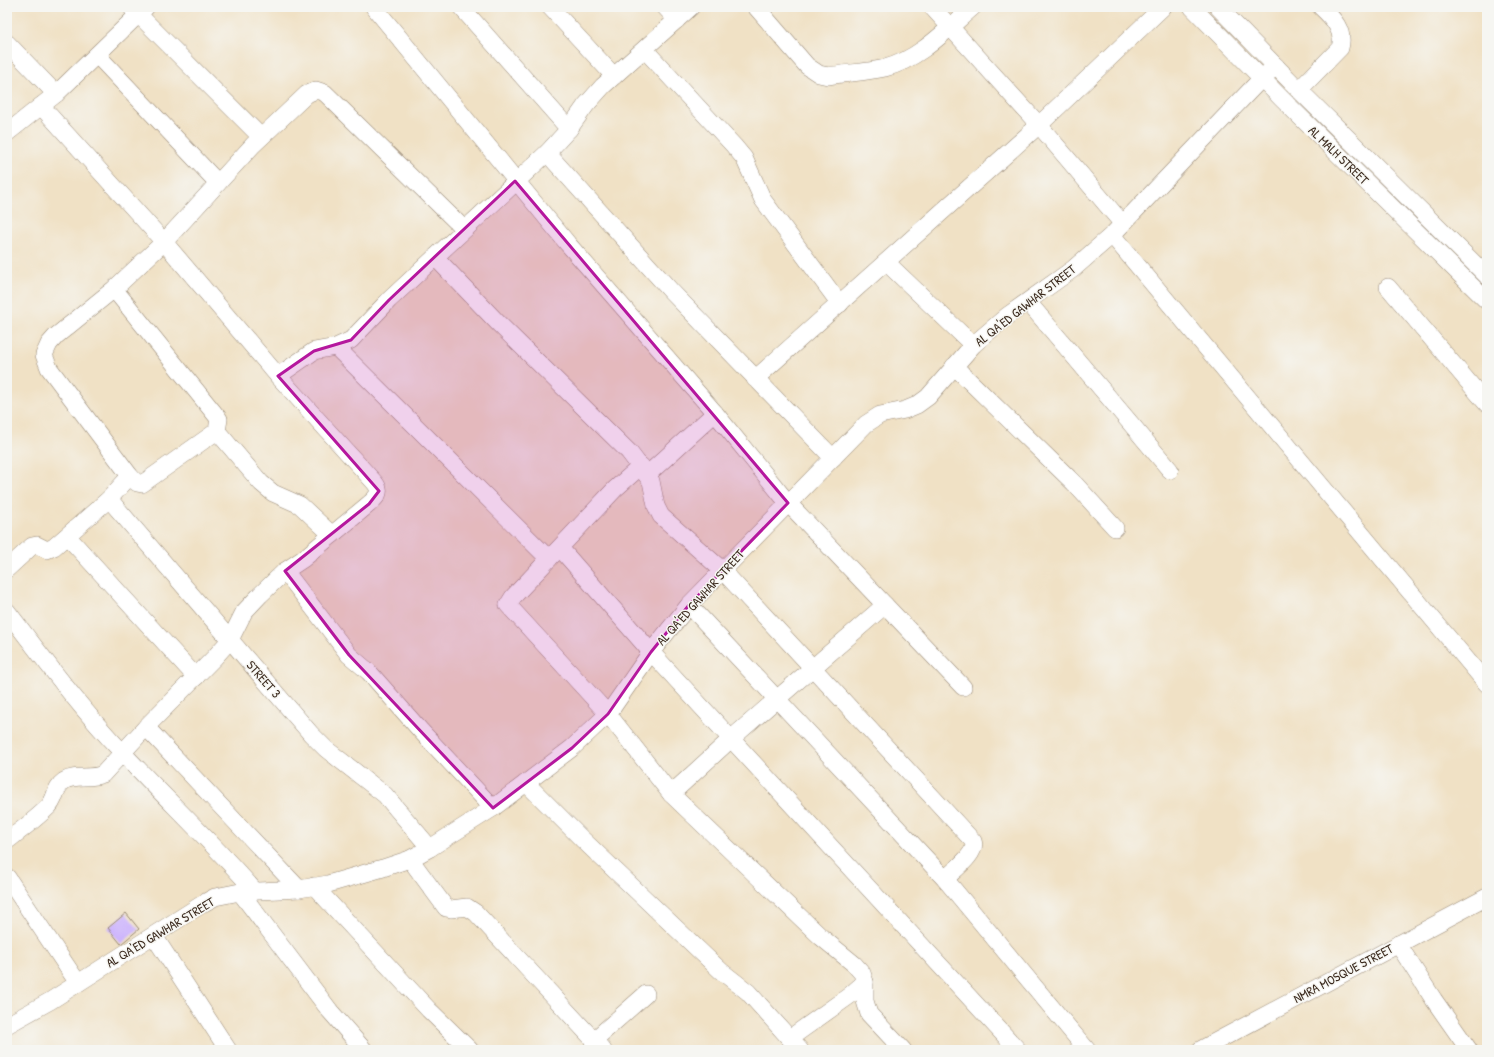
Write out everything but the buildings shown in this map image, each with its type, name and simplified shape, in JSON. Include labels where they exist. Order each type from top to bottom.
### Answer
[{"type":"street","points":[[374,7],[515,181],[674,368],[715,413],[788,503],[963,687]]},
{"type":"street","points":[[461,7],[568,129]]},
{"type":"street","points":[[550,7],[614,76]]},
{"type":"street","points":[[665,7],[677,20]]},
{"type":"street","points":[[278,376],[314,351],[336,347],[351,340],[389,300],[515,181],[547,153],[586,105],[614,76],[645,50],[691,7]]},
{"type":"street","points":[[756,7],[807,66],[819,74],[828,76],[887,67],[917,54],[973,7]]},
{"type":"street","points":[[932,7],[1039,125],[1117,229],[1487,684]]},
{"type":"street","points":[[755,379],[1039,125],[1163,7]]},
{"type":"street","name":"AL MALH STREET","points":[[1192,7],[1487,301]]},
{"type":"street","name":"AL MALH STREET","points":[[1218,7],[1298,90],[1487,276]]},
{"type":"street","points":[[1298,90],[1340,48],[1342,42],[1341,31],[1337,24],[1321,7]]},
{"type":"street","points":[[7,133],[56,94],[97,55],[138,9],[261,137]]},
{"type":"street","points":[[7,43],[56,94]]},
{"type":"street","points":[[645,50],[744,158],[767,206],[840,304]]},
{"type":"street","points":[[97,55],[218,183]]},
{"type":"street","name":"AL QA'ED GAWHAR STREET","points":[[7,1025],[78,983],[204,903],[216,897],[247,891],[307,888],[356,877],[410,858],[430,848],[493,808],[572,748],[608,714],[651,652],[689,606],[722,570],[873,418],[917,405],[928,397],[973,345],[1007,316],[1073,269],[1117,229],[1262,78],[1276,66]]},
{"type":"street","points":[[114,289],[219,419],[217,431],[145,483],[137,483],[130,476],[49,368],[44,355],[48,344],[114,289],[164,242],[261,137],[307,94],[313,91],[325,93],[464,229]]},
{"type":"street","points":[[7,841],[50,806],[59,785],[65,781],[77,777],[97,777],[103,774],[230,640],[244,612],[285,571],[303,559],[378,495],[378,487],[278,376],[164,242],[41,106]]},
{"type":"street","points":[[547,153],[666,285],[755,379],[833,458]]},
{"type":"street","points":[[435,257],[498,323],[629,452],[651,481],[656,506],[662,516],[722,570],[973,841],[975,845],[973,852],[945,879]]},
{"type":"street","points":[[887,262],[973,345]]},
{"type":"street","points":[[1388,287],[1487,404]]},
{"type":"street","points":[[1028,302],[1170,470]]},
{"type":"street","points":[[336,347],[554,554],[651,652],[732,738],[1018,1050]]},
{"type":"street","points":[[954,366],[1074,483],[1115,528]]},
{"type":"street","points":[[715,413],[644,470],[615,489],[513,597],[508,606],[608,714],[671,794],[821,937],[854,964],[862,973],[865,982],[865,1001],[869,1014],[903,1050]]},
{"type":"street","points":[[217,431],[261,483],[274,493],[300,505],[332,535]]},
{"type":"street","points":[[7,568],[32,546],[50,550],[68,537],[130,476]]},
{"type":"street","name":"STREET 3","points":[[108,499],[311,734],[326,749],[385,796],[430,848]]},
{"type":"street","points":[[68,537],[196,677]]},
{"type":"street","points":[[285,571],[350,655],[369,672],[421,731],[493,808]]},
{"type":"street","points":[[671,794],[732,738],[885,605]]},
{"type":"street","points":[[689,606],[945,879],[1087,1050]]},
{"type":"street","points":[[7,611],[65,686],[122,753],[209,840],[247,891],[330,1011],[364,1050]]},
{"type":"street","points":[[146,727],[470,1050]]},
{"type":"street","points":[[526,782],[582,839],[721,971],[748,992],[795,1044],[865,982]]},
{"type":"street","points":[[410,858],[446,908],[467,907],[476,913],[598,1046],[646,994]]},
{"type":"street","points":[[8,882],[78,983]]},
{"type":"street","name":"NMRA MOSQUE STREET","points":[[1200,1050],[1487,897]]},
{"type":"street","points":[[154,936],[228,1050]]},
{"type":"street","points":[[1398,944],[1434,1000],[1469,1050]]},
{"type":"highlighted area","points":[[515,181],[788,503],[689,605],[651,652],[608,714],[572,748],[493,808],[349,655],[285,571],[369,504],[379,491],[278,376],[314,351],[351,340],[389,300]]}]
